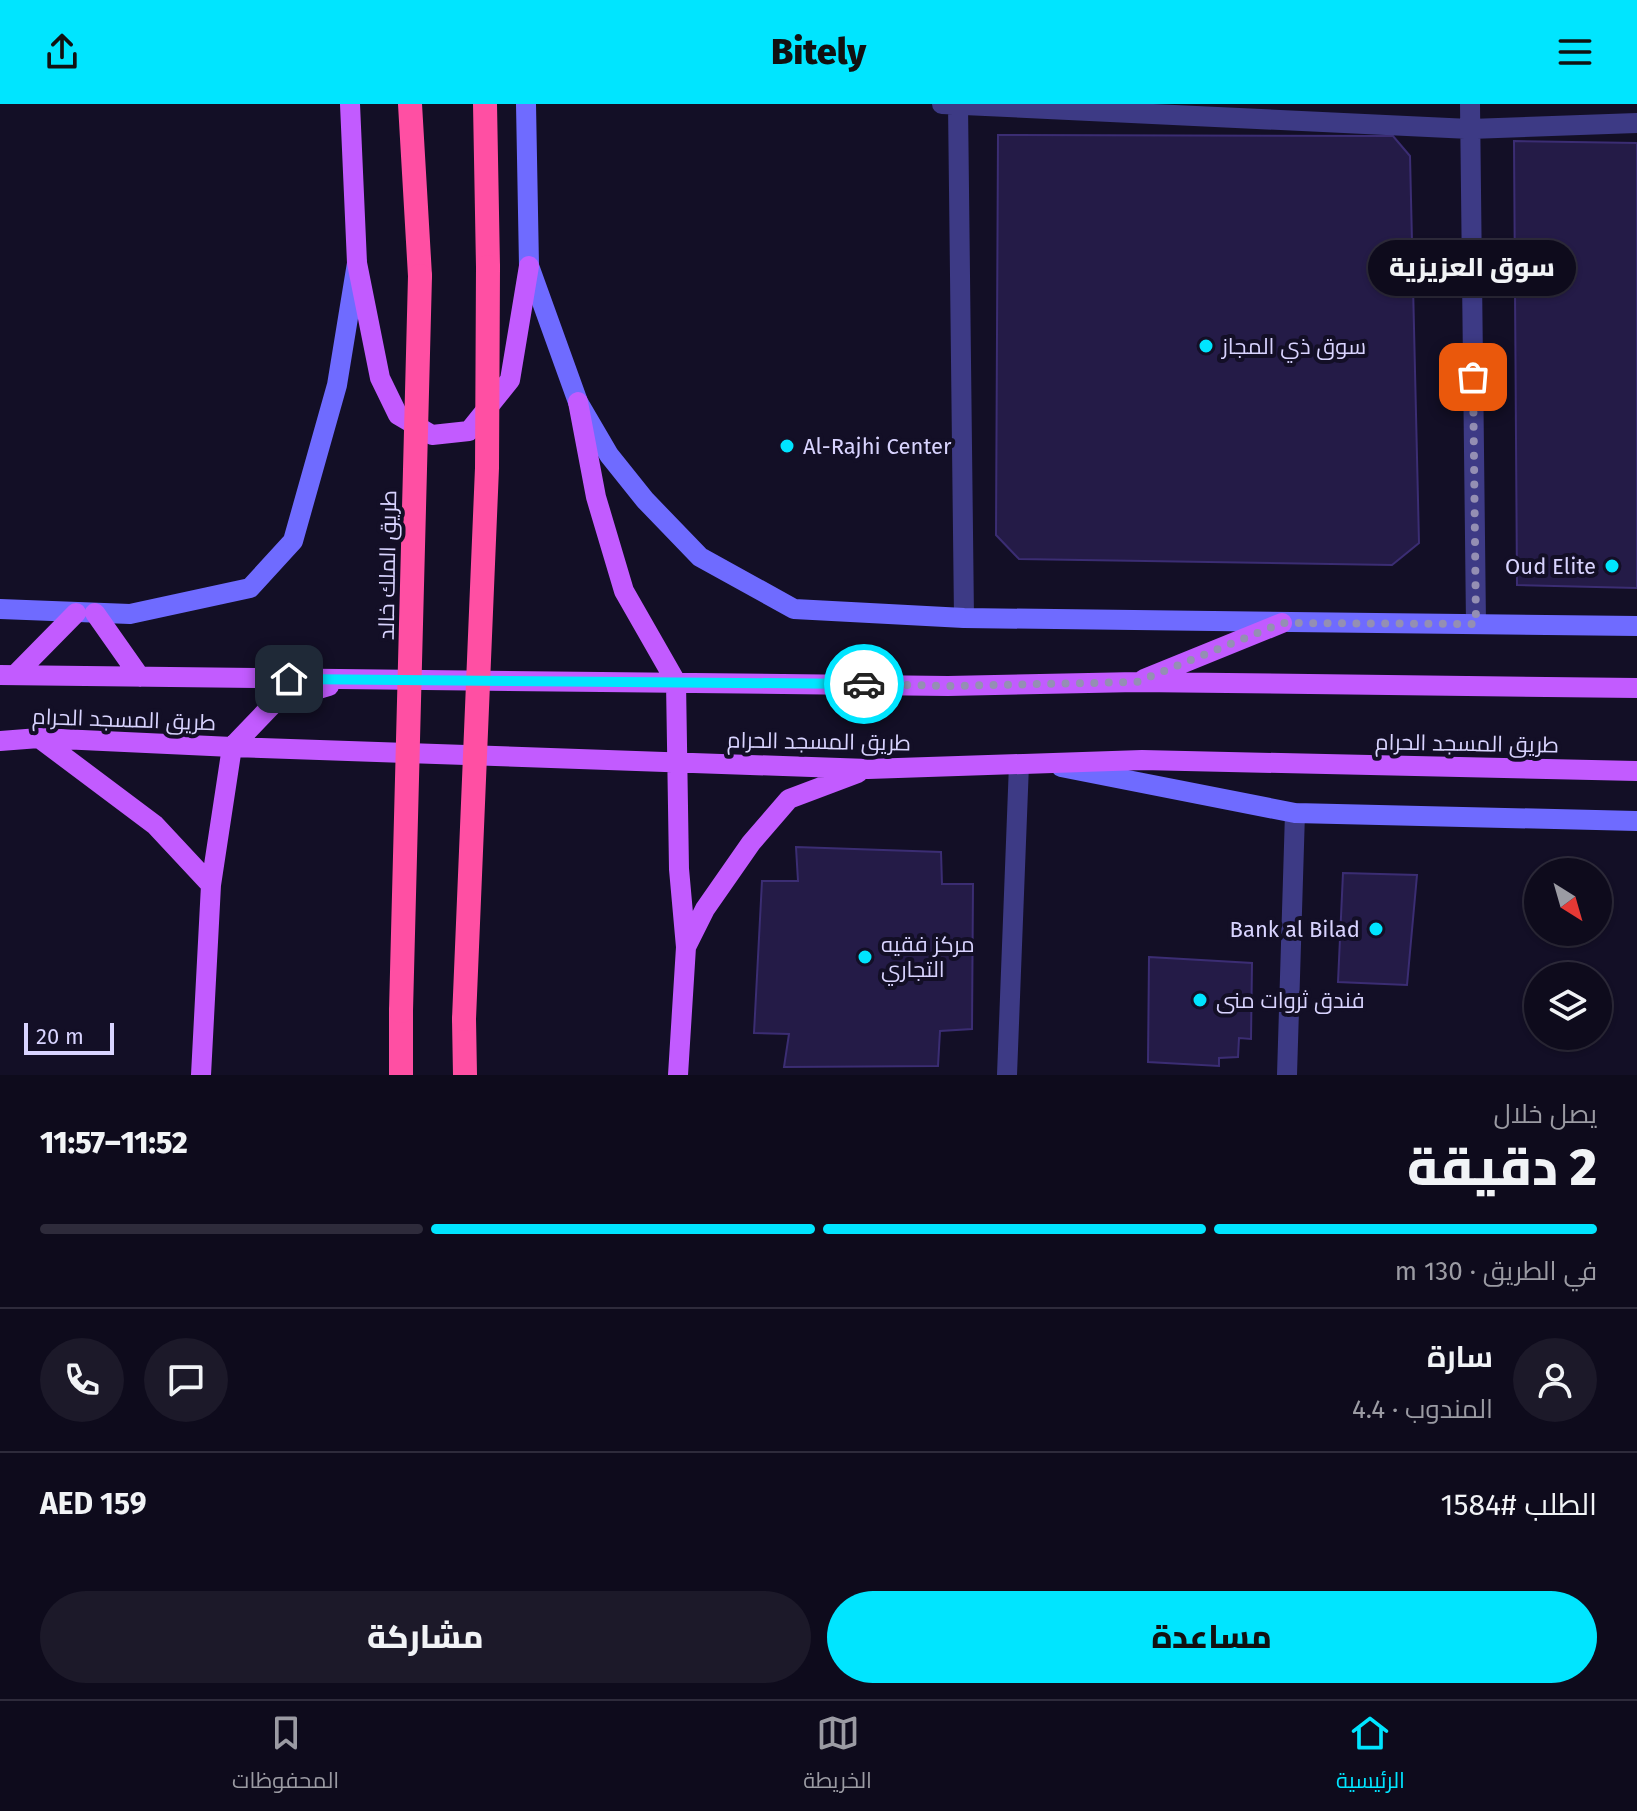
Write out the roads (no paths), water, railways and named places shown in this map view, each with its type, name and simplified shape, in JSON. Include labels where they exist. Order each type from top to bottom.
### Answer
[{"type":"highway","name":"طريق الملك خالد","points":[[401,1075],[420,276],[410,104]]},
{"type":"highway","points":[[465,1075],[464,1019],[487,468],[485,104]]},
{"type":"main road","points":[[350,104],[357,263],[380,378],[398,415],[432,435],[469,431],[510,380],[529,266]]},
{"type":"main road","points":[[578,402],[596,497],[624,591],[676,682],[679,869],[686,947],[678,1075]]},
{"type":"main road","points":[[7,675],[85,613],[140,677]]},
{"type":"main road","points":[[1137,682],[1282,623]]},
{"type":"main road","name":"طريق المسجد الحرام","points":[[7,675],[948,686],[1137,682],[1637,688]]},
{"type":"main road","points":[[201,1075],[211,885],[232,747],[275,702],[350,679]]},
{"type":"main road","points":[[39,738],[155,825],[211,885]]},
{"type":"main road","name":"طريق المسجد الحرام","points":[[2,742],[39,738],[868,769],[1142,760],[1637,771]]},
{"type":"main road","points":[[686,947],[705,909],[743,854],[789,799],[868,769]]},
{"type":"street","points":[[526,104],[529,266],[578,402],[609,455],[645,500],[700,557],[794,609],[964,618],[1637,626]]},
{"type":"street","points":[[942,104],[1470,129],[1637,123]]},
{"type":"street","points":[[958,104],[964,618]]},
{"type":"street","points":[[1470,104],[1476,624]]},
{"type":"street","points":[[0,609],[130,614],[250,588],[293,541],[313,479],[337,385],[357,263]]},
{"type":"street","points":[[1041,763],[1295,813],[1637,821]]},
{"type":"street","points":[[1007,1075],[1019,764]]},
{"type":"street","points":[[1287,1075],[1295,813]]},
{"type":"place","name":"سوق ذي المجاز","points":[[1206,346]]},
{"type":"place","name":"سوق العزيزية","points":[[1473,377]]},
{"type":"place","name":"Al-Rajhi Center","points":[[787,446]]},
{"type":"place","name":"Oud Elite","points":[[1612,566]]},
{"type":"place","name":"Bank al Bilad","points":[[1376,929]]},
{"type":"place","name":"مركز فقيه التجاري","points":[[865,957]]},
{"type":"place","name":"فندق ثروات منى","points":[[1200,1000]]}]
